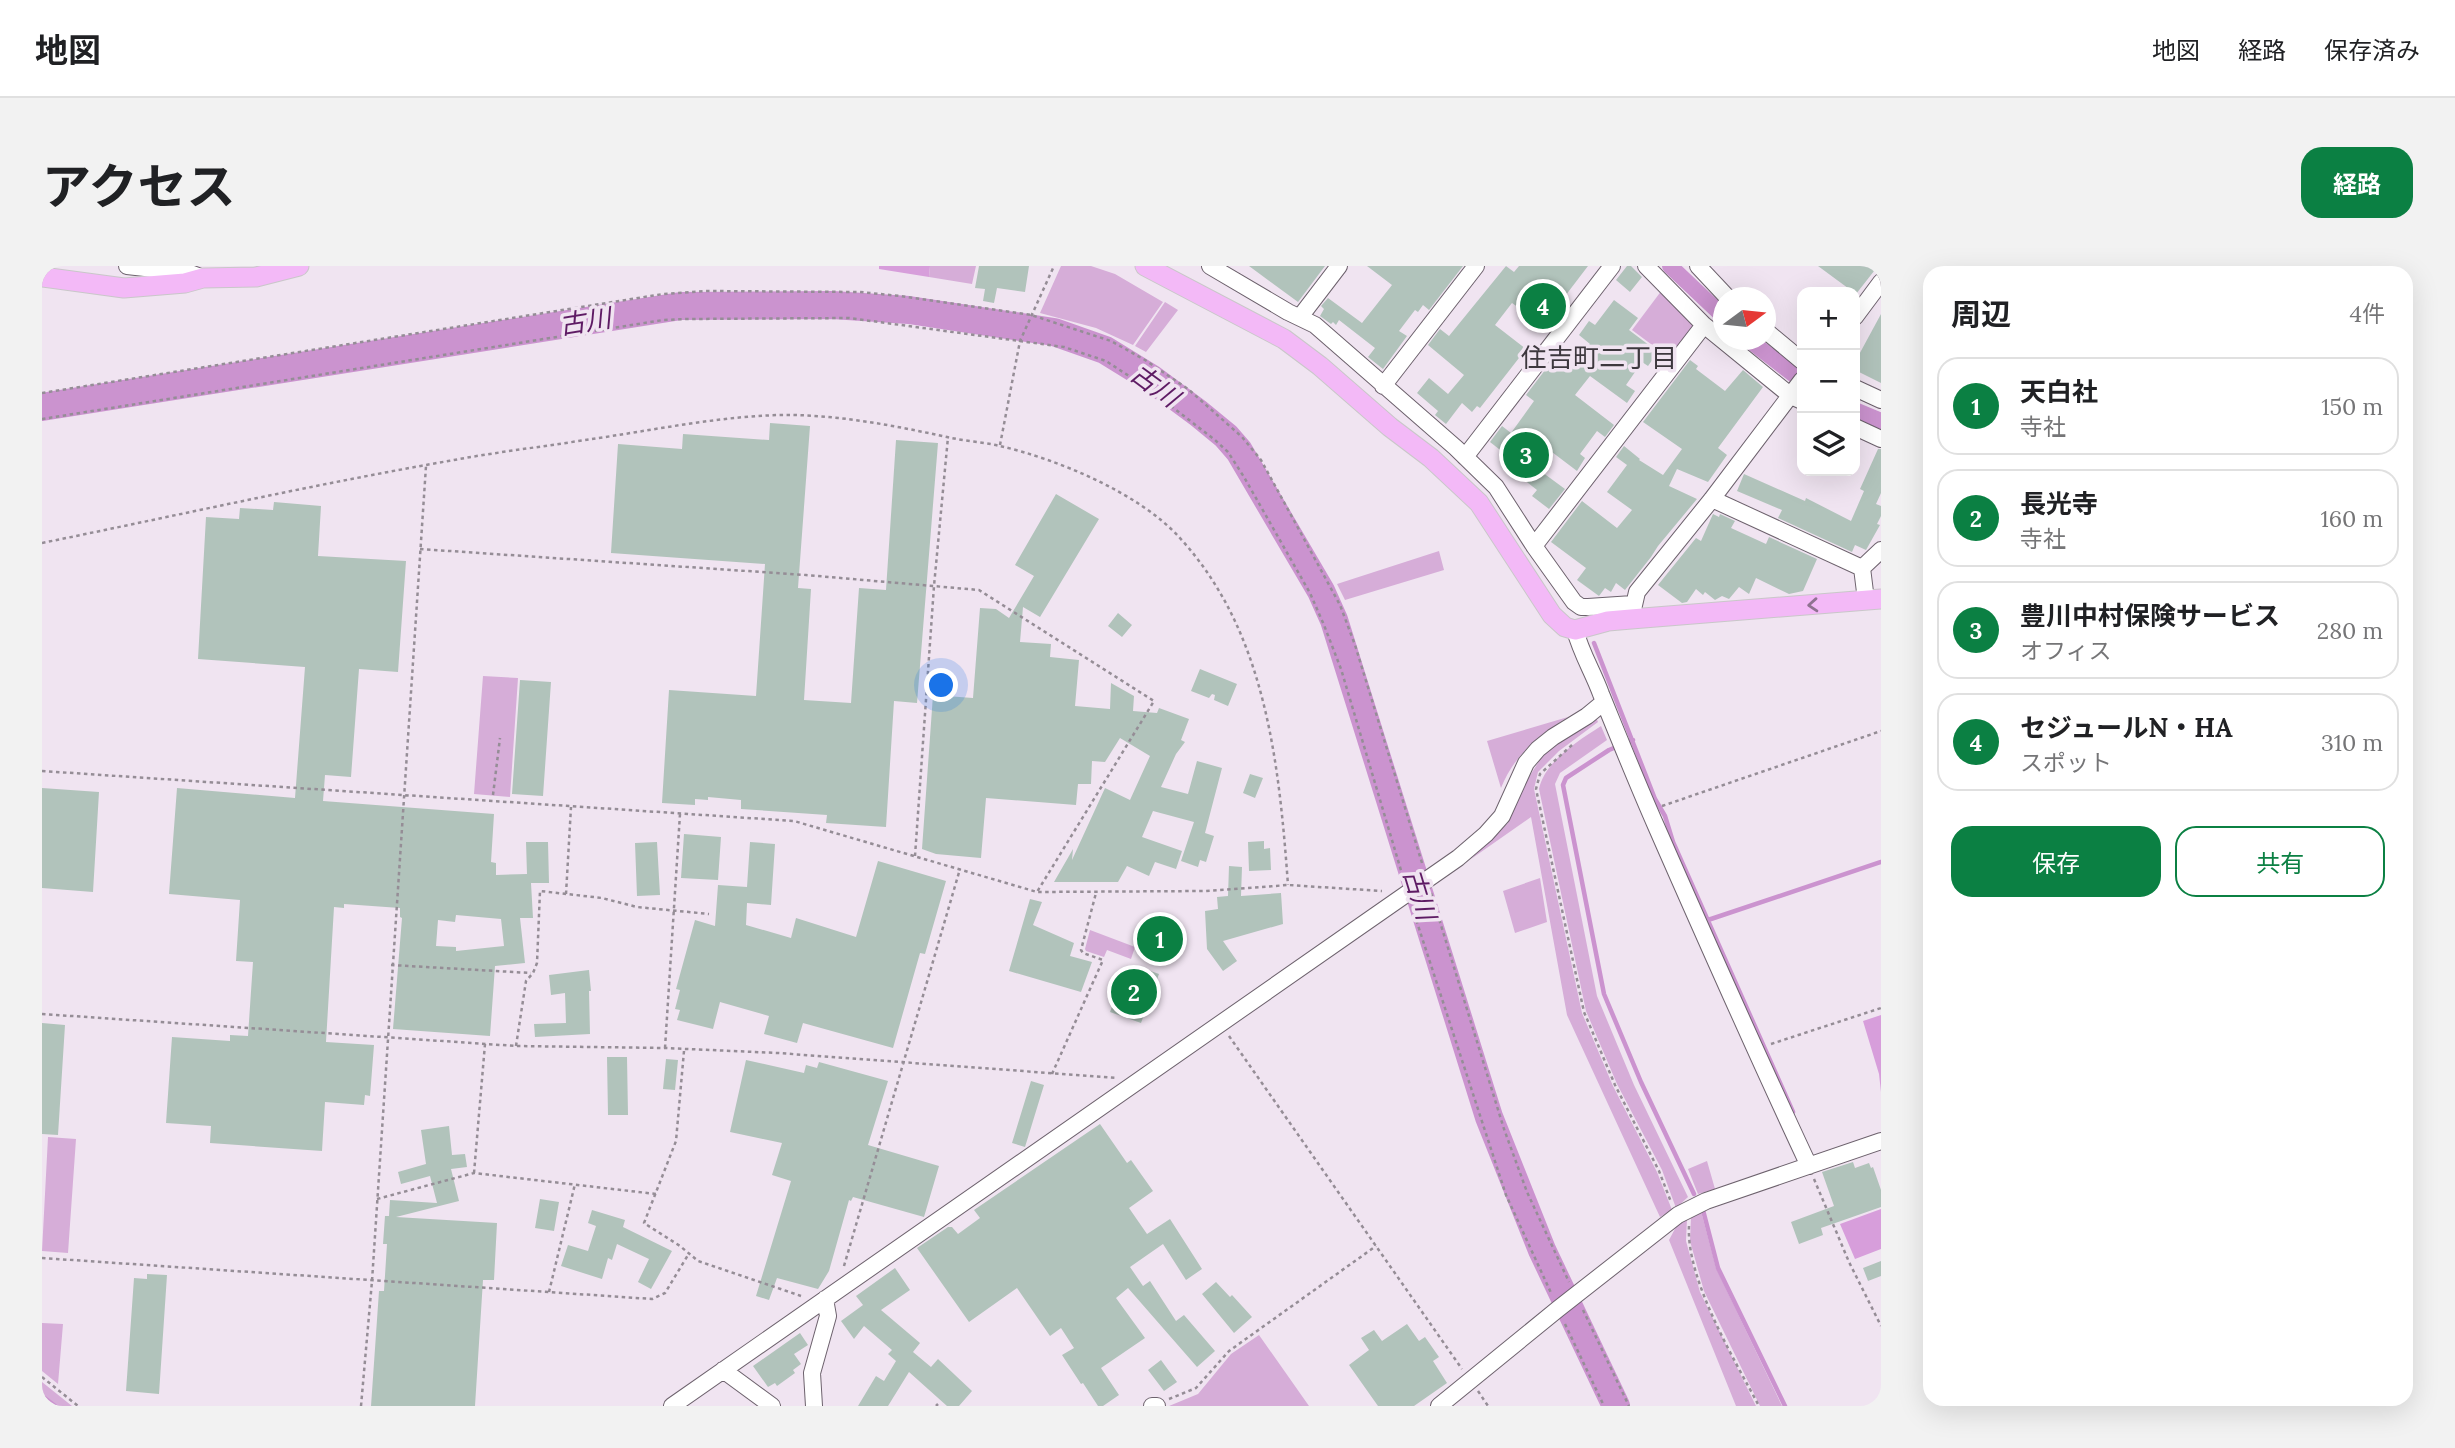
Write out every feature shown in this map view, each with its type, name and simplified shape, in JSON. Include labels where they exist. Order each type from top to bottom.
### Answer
[{"type":"main road","points":[[42,277],[124,288],[185,283],[203,278],[256,276],[299,266]]},
{"type":"main road","points":[[1145,266],[1284,339],[1431,458],[1479,503],[1552,615],[1565,627],[1575,630],[1632,611],[1873,600]]},
{"type":"street","points":[[127,266],[190,273],[203,278]]},
{"type":"street","points":[[1210,266],[1315,325],[1465,457],[1496,487],[1534,546],[1574,602],[1581,607],[1632,611],[1637,592],[1797,393]]},
{"type":"street","points":[[1300,317],[1339,266]]},
{"type":"street","points":[[1383,386],[1476,266]]},
{"type":"street","points":[[1465,457],[1612,266]]},
{"type":"street","points":[[1646,266],[1704,325],[1797,391]]},
{"type":"street","points":[[1698,266],[1718,287]]},
{"type":"street","points":[[1860,310],[1881,282]]},
{"type":"street","points":[[1534,546],[1704,325]]},
{"type":"street","points":[[1776,339],[1797,357]]},
{"type":"street","points":[[1860,390],[1881,400]]},
{"type":"street","points":[[1860,429],[1881,439]]},
{"type":"street","points":[[1712,499],[1862,568],[1873,600]]},
{"type":"street","points":[[1862,568],[1881,550]]},
{"type":"street","points":[[1575,630],[1580,649],[1621,745],[1754,1049],[1809,1166]]},
{"type":"street","points":[[672,1406],[1474,845],[1507,807],[1526,763],[1538,749],[1604,702]]},
{"type":"street","points":[[1439,1406],[1676,1212],[1881,1140]]},
{"type":"street","points":[[814,1406],[812,1373],[828,1316],[825,1299]]},
{"type":"street","points":[[723,1370],[772,1406]]},
{"type":"path","points":[[1000,445],[1020,341],[1054,266]]},
{"type":"path","points":[[42,393],[663,294],[705,292],[860,292],[1031,315],[1111,341],[1145,360],[1216,412],[1261,460],[1340,605],[1355,645],[1504,1129],[1604,1406]]},
{"type":"path","points":[[42,419],[663,320],[849,318],[1064,347],[1106,361],[1149,389],[1227,452],[1303,581],[1341,669],[1405,895],[1506,1195],[1629,1406]]},
{"type":"path","points":[[42,543],[426,466],[743,418],[792,415],[906,427],[1000,445],[1047,459],[1098,481],[1149,511],[1177,534],[1223,598],[1239,626],[1267,717],[1280,792],[1288,886]]},
{"type":"path","points":[[915,856],[934,586],[948,437]]},
{"type":"path","points":[[361,1406],[372,1281],[426,466]]},
{"type":"path","points":[[420,549],[806,575],[979,590],[1154,701],[1037,892]]},
{"type":"path","points":[[1664,805],[1881,731]]},
{"type":"path","points":[[493,795],[500,738]]},
{"type":"path","points":[[1579,739],[1539,774],[1536,789],[1584,1012],[1615,1085],[1659,1171],[1676,1212],[1689,1217],[1688,1241],[1702,1291],[1759,1406]]},
{"type":"path","points":[[42,771],[794,821],[1037,892],[1206,891],[1288,886],[1383,891],[1405,895]]},
{"type":"path","points":[[566,894],[571,807]]},
{"type":"path","points":[[666,1048],[680,814]]},
{"type":"path","points":[[844,1266],[960,869]]},
{"type":"path","points":[[516,1046],[526,981],[537,963],[540,891],[602,898],[637,907],[709,914]]},
{"type":"path","points":[[1052,1074],[1103,960],[1081,950],[1096,893]]},
{"type":"path","points":[[391,965],[533,973]]},
{"type":"path","points":[[1767,1045],[1881,1008]]},
{"type":"path","points":[[42,1014],[516,1046],[666,1048],[778,1054],[1115,1078],[1137,1082]]},
{"type":"path","points":[[1221,1024],[1488,1406]]},
{"type":"path","points":[[474,1173],[485,1044]]},
{"type":"path","points":[[684,1050],[676,1141],[644,1223],[698,1261],[806,1298],[825,1299]]},
{"type":"path","points":[[1809,1166],[1849,1262],[1881,1326]]},
{"type":"path","points":[[377,1199],[474,1173],[657,1194]]},
{"type":"path","points":[[549,1292],[575,1184]]},
{"type":"path","points":[[1155,1406],[1196,1388],[1229,1351],[1376,1246]]},
{"type":"path","points":[[42,1258],[372,1281],[658,1297],[665,1293],[688,1255]]},
{"type":"path","points":[[42,1377],[78,1406]]},
{"type":"shaded area","points":[[879,266],[930,266],[929,277],[879,269]]},
{"type":"shaded area","points":[[930,266],[976,266],[972,284],[929,277]]},
{"type":"shaded area","points":[[1061,266],[1091,266],[1115,274],[1163,302],[1133,345],[1096,328],[1040,313]]},
{"type":"shaded area","points":[[1662,290],[1694,323],[1694,330],[1671,359],[1632,330]]},
{"type":"shaded area","points":[[1165,302],[1178,310],[1146,352],[1135,346]]},
{"type":"shaded area","points":[[1439,551],[1444,570],[1345,600],[1337,584]]},
{"type":"shaded area","points":[[483,676],[518,678],[510,797],[474,794]]},
{"type":"shaded area","points":[[1595,715],[1598,722],[1559,751],[1538,772],[1534,789],[1582,1013],[1613,1086],[1657,1172],[1672,1210],[1660,1217],[1567,1015],[1531,817],[1471,859],[1508,823],[1526,782],[1541,758]]},
{"type":"shaded area","points":[[1568,717],[1528,747],[1506,776],[1501,788],[1487,741]]},
{"type":"shaded area","points":[[1601,726],[1607,740],[1560,773],[1555,784],[1597,996],[1634,1085],[1688,1197],[1676,1208],[1662,1170],[1617,1084],[1586,1011],[1539,789],[1542,779],[1555,761]]},
{"type":"shaded area","points":[[1540,878],[1547,922],[1515,933],[1503,891]]},
{"type":"shaded area","points":[[1090,930],[1135,947],[1131,959],[1107,950],[1104,957],[1086,951]]},
{"type":"shaded area","points":[[1881,1015],[1881,1092],[1879,1074],[1863,1021]]},
{"type":"shaded area","points":[[48,1137],[76,1139],[68,1253],[42,1251]]},
{"type":"shaded area","points":[[1707,1161],[1715,1189],[1698,1194],[1688,1169]]},
{"type":"shaded area","points":[[1881,1209],[1881,1249],[1855,1259],[1840,1224]]},
{"type":"shaded area","points":[[1701,1211],[1716,1268],[1782,1406],[1760,1406],[1704,1291],[1690,1241],[1691,1217]]},
{"type":"shaded area","points":[[1687,1219],[1686,1241],[1700,1292],[1756,1406],[1736,1406],[1669,1240],[1676,1227]]},
{"type":"shaded area","points":[[42,1323],[63,1324],[58,1384],[42,1371]]},
{"type":"shaded area","points":[[1259,1335],[1309,1406],[1169,1406],[1198,1394],[1231,1354]]},
{"type":"shaded area","points":[[42,1382],[72,1406],[57,1406],[42,1394]]},
{"type":"building","points":[[979,266],[1029,266],[1025,292],[997,288],[994,303],[983,301],[985,289],[975,288]]},
{"type":"building","points":[[1249,266],[1325,266],[1298,302]]},
{"type":"building","points":[[1367,266],[1463,266],[1429,310],[1423,305],[1418,312],[1415,310],[1399,331],[1407,336],[1383,369],[1368,357],[1375,348],[1339,320],[1336,325],[1333,322],[1331,324],[1320,316],[1324,309],[1321,306],[1328,298],[1362,323],[1392,285]]},
{"type":"building","points":[[1506,266],[1514,272],[1519,266],[1588,266],[1543,325],[1512,303],[1495,325],[1526,349],[1480,408],[1477,406],[1472,412],[1462,403],[1446,424],[1435,415],[1438,411],[1417,393],[1429,378],[1448,394],[1464,375],[1428,345],[1440,329],[1449,336]]},
{"type":"building","points":[[1627,266],[1631,266],[1642,277],[1630,292],[1616,280]]},
{"type":"building","points":[[1818,266],[1878,266],[1860,289],[1846,287]]},
{"type":"building","points":[[1614,300],[1638,318],[1629,330],[1658,352],[1648,366],[1642,362],[1626,385],[1635,391],[1627,403],[1590,376],[1575,395],[1614,425],[1605,437],[1597,431],[1580,454],[1585,458],[1577,471],[1544,446],[1531,464],[1565,489],[1549,509],[1532,496],[1537,490],[1523,479],[1526,475],[1502,456],[1504,453],[1490,442],[1502,426],[1511,433],[1534,401],[1526,395],[1555,357],[1570,368],[1590,344],[1579,335],[1589,321],[1595,325]]},
{"type":"building","points":[[1881,314],[1881,383],[1860,372],[1860,353]]},
{"type":"building","points":[[1690,360],[1698,366],[1696,369],[1725,391],[1743,370],[1763,387],[1718,448],[1727,455],[1708,482],[1677,469],[1669,486],[1697,499],[1625,590],[1616,583],[1611,592],[1605,588],[1599,596],[1577,580],[1586,568],[1551,542],[1582,501],[1617,528],[1632,510],[1607,492],[1627,465],[1616,457],[1624,446],[1639,460],[1663,475],[1682,449],[1643,422]]},
{"type":"building","points":[[770,423],[810,426],[798,588],[811,589],[804,700],[851,703],[859,588],[886,590],[896,440],[938,443],[917,703],[894,701],[886,827],[826,823],[827,815],[741,809],[741,800],[708,797],[708,800],[695,799],[695,805],[662,803],[669,690],[756,696],[765,564],[611,553],[618,444],[682,449],[683,434],[769,440]]},
{"type":"building","points":[[1878,449],[1881,449],[1881,493],[1876,504],[1881,506],[1881,516],[1877,524],[1880,525],[1866,550],[1855,545],[1852,552],[1778,518],[1782,510],[1737,491],[1744,474],[1805,501],[1806,498],[1851,521],[1864,491],[1860,489]]},
{"type":"building","points":[[1056,494],[1099,519],[1040,617],[1023,607],[1020,642],[1051,644],[1050,657],[1079,660],[1075,706],[1110,709],[1111,683],[1134,696],[1133,711],[1157,713],[1159,708],[1189,719],[1181,740],[1185,742],[1176,754],[1161,787],[1188,794],[1197,761],[1222,768],[1205,833],[1214,836],[1206,862],[1200,860],[1198,867],[1181,861],[1194,822],[1153,811],[1142,837],[1182,851],[1176,869],[1155,862],[1149,876],[1127,866],[1118,882],[1054,882],[1073,849],[1072,860],[1105,788],[1130,800],[1150,756],[1120,738],[1105,762],[1092,761],[1091,784],[1078,784],[1076,805],[986,798],[981,858],[936,854],[922,849],[933,695],[973,698],[980,608],[996,609],[1009,618],[1034,576],[1015,565]]},
{"type":"building","points":[[274,502],[321,506],[318,556],[406,561],[398,672],[359,669],[351,777],[325,775],[323,801],[494,814],[491,862],[496,863],[496,875],[527,874],[526,842],[548,842],[549,883],[531,883],[533,918],[520,918],[525,963],[495,966],[490,1036],[393,1029],[402,918],[400,908],[344,904],[344,908],[334,907],[326,1042],[374,1045],[370,1096],[365,1095],[364,1105],[325,1102],[322,1151],[210,1143],[211,1126],[166,1123],[172,1037],[230,1041],[230,1035],[248,1036],[253,962],[236,961],[240,900],[169,894],[177,788],[295,798],[305,667],[198,659],[206,517],[239,519],[240,508],[273,510]],"holes":[[[456,915],[501,919],[504,946],[456,951],[456,947],[436,946],[438,920],[455,922]]]},
{"type":"building","points":[[1713,514],[1719,517],[1720,514],[1735,521],[1731,528],[1766,544],[1769,537],[1817,559],[1803,591],[1789,594],[1756,578],[1749,594],[1739,587],[1729,599],[1722,596],[1715,600],[1696,589],[1687,602],[1682,603],[1658,585],[1696,538],[1701,541]]},
{"type":"building","points":[[1118,613],[1132,625],[1122,637],[1108,626]]},
{"type":"building","points":[[1200,669],[1237,684],[1228,706],[1214,700],[1215,695],[1212,694],[1209,698],[1191,691]]},
{"type":"building","points":[[520,680],[551,682],[543,796],[512,794]]},
{"type":"building","points":[[1250,774],[1263,778],[1255,798],[1243,793]]},
{"type":"building","points":[[42,788],[99,792],[93,892],[42,888]]},
{"type":"building","points":[[684,834],[721,837],[718,880],[681,878]]},
{"type":"building","points":[[1264,841],[1264,849],[1270,848],[1271,870],[1249,871],[1248,842]]},
{"type":"building","points":[[657,842],[660,895],[637,896],[635,843]]},
{"type":"building","points":[[750,842],[775,844],[771,905],[747,903],[746,925],[791,938],[796,918],[856,937],[878,861],[946,881],[925,954],[920,953],[893,1048],[803,1023],[797,1043],[764,1034],[769,1016],[720,1002],[713,1029],[677,1020],[680,1010],[675,1009],[680,990],[676,989],[695,920],[715,926],[718,885],[747,887]]},
{"type":"building","points":[[1229,866],[1242,867],[1241,896],[1281,893],[1283,924],[1223,941],[1237,961],[1223,971],[1207,949],[1205,911],[1218,909],[1217,897],[1228,896]]},
{"type":"building","points":[[1030,899],[1042,902],[1033,925],[1074,943],[1070,956],[1092,962],[1081,992],[1009,971]]},
{"type":"building","points":[[1150,923],[1164,928],[1158,942],[1145,937]]},
{"type":"building","points":[[1134,965],[1159,974],[1141,1023],[1110,1012],[1120,985],[1126,987]]},
{"type":"building","points":[[589,970],[590,1034],[535,1037],[534,1024],[566,1023],[565,993],[551,995],[549,975]]},
{"type":"building","points":[[42,1023],[65,1025],[58,1135],[42,1134]]},
{"type":"building","points":[[607,1057],[627,1057],[628,1115],[608,1115]]},
{"type":"building","points":[[666,1059],[678,1060],[675,1090],[663,1089]]},
{"type":"building","points":[[746,1060],[804,1073],[806,1065],[817,1068],[819,1062],[888,1081],[868,1145],[939,1166],[924,1217],[853,1197],[849,1200],[829,1271],[818,1289],[777,1278],[769,1300],[756,1296],[791,1181],[772,1175],[782,1143],[730,1132]]},
{"type":"building","points":[[1031,1081],[1044,1085],[1025,1147],[1012,1143]]},
{"type":"building","points":[[1100,1124],[1127,1163],[1131,1160],[1153,1191],[1129,1208],[1147,1234],[1170,1219],[1202,1269],[1186,1280],[1163,1244],[1130,1267],[1143,1286],[1150,1281],[1176,1321],[1184,1315],[1215,1351],[1197,1367],[1128,1288],[1116,1298],[1145,1338],[1101,1368],[1119,1395],[1103,1406],[1098,1406],[1062,1355],[1074,1348],[1061,1328],[1050,1336],[1017,1288],[969,1322],[917,1248],[948,1227],[952,1227],[958,1234],[980,1218],[974,1210]]},
{"type":"building","points":[[449,1126],[452,1155],[465,1154],[467,1167],[451,1169],[459,1201],[396,1217],[497,1223],[494,1280],[483,1280],[475,1406],[371,1406],[379,1291],[384,1291],[387,1244],[383,1244],[385,1216],[389,1216],[390,1200],[437,1203],[430,1176],[401,1184],[398,1172],[426,1164],[421,1130]]},
{"type":"building","points":[[1853,1162],[1855,1168],[1869,1163],[1871,1168],[1873,1167],[1881,1190],[1881,1207],[1821,1228],[1823,1235],[1799,1244],[1791,1222],[1834,1206],[1822,1172]]},
{"type":"building","points":[[540,1199],[559,1202],[554,1231],[535,1228]]},
{"type":"building","points":[[592,1210],[625,1220],[623,1227],[672,1251],[651,1289],[638,1282],[649,1259],[617,1244],[612,1260],[608,1258],[602,1279],[561,1266],[568,1245],[588,1251],[596,1226],[588,1223]]},
{"type":"building","points":[[1881,1261],[1881,1276],[1868,1281],[1863,1268]]},
{"type":"building","points":[[895,1268],[910,1290],[881,1310],[920,1343],[913,1352],[931,1367],[938,1359],[972,1391],[959,1406],[947,1406],[909,1372],[888,1406],[858,1406],[876,1376],[884,1381],[896,1361],[888,1354],[892,1350],[864,1326],[854,1339],[841,1321],[863,1305],[856,1296]]},
{"type":"building","points":[[147,1274],[167,1275],[159,1394],[126,1391],[134,1278],[147,1279]]},
{"type":"building","points":[[1216,1282],[1252,1317],[1234,1333],[1202,1294]]},
{"type":"building","points":[[1407,1324],[1419,1341],[1425,1337],[1439,1357],[1433,1361],[1447,1383],[1414,1406],[1378,1406],[1349,1365],[1369,1350],[1361,1338],[1374,1330],[1382,1341]]},
{"type":"building","points":[[800,1333],[808,1345],[794,1354],[801,1364],[793,1370],[795,1373],[777,1386],[775,1383],[768,1387],[753,1366]]},
{"type":"building","points":[[1161,1360],[1177,1382],[1164,1391],[1148,1370]]},
{"type":"waterway","points":[[1670,266],[1713,307]]},
{"type":"waterway","name":"古川","points":[[42,407],[681,306],[832,305],[909,310],[1054,332],[1105,350],[1152,379],[1226,436],[1239,451],[1321,591],[1334,620],[1489,1117],[1542,1250],[1616,1406]]},
{"type":"waterway","points":[[1762,350],[1797,377]]},
{"type":"waterway","points":[[1860,412],[1881,421]]},
{"type":"waterway","points":[[1594,643],[1655,799],[1665,816],[1673,842],[1793,1112]]},
{"type":"waterway","points":[[1633,740],[1609,750],[1566,778],[1563,785],[1604,994],[1641,1082],[1694,1194]]},
{"type":"waterway","points":[[1708,920],[1881,862]]},
{"type":"waterway","points":[[1703,1210],[1718,1268],[1785,1406]]},
{"type":"waterway","points":[[42,1396],[55,1406]]},
{"type":"place","name":"セジュールN・HA","points":[[1543,306]]},
{"type":"place","name":"豊川中村保険サービス","points":[[1526,455]]},
{"type":"place","name":"天白社","points":[[1160,939]]},
{"type":"place","name":"長光寺","points":[[1134,992]]},
{"type":"district","name":"住吉町二丁目","points":[[1599,357]]}]
